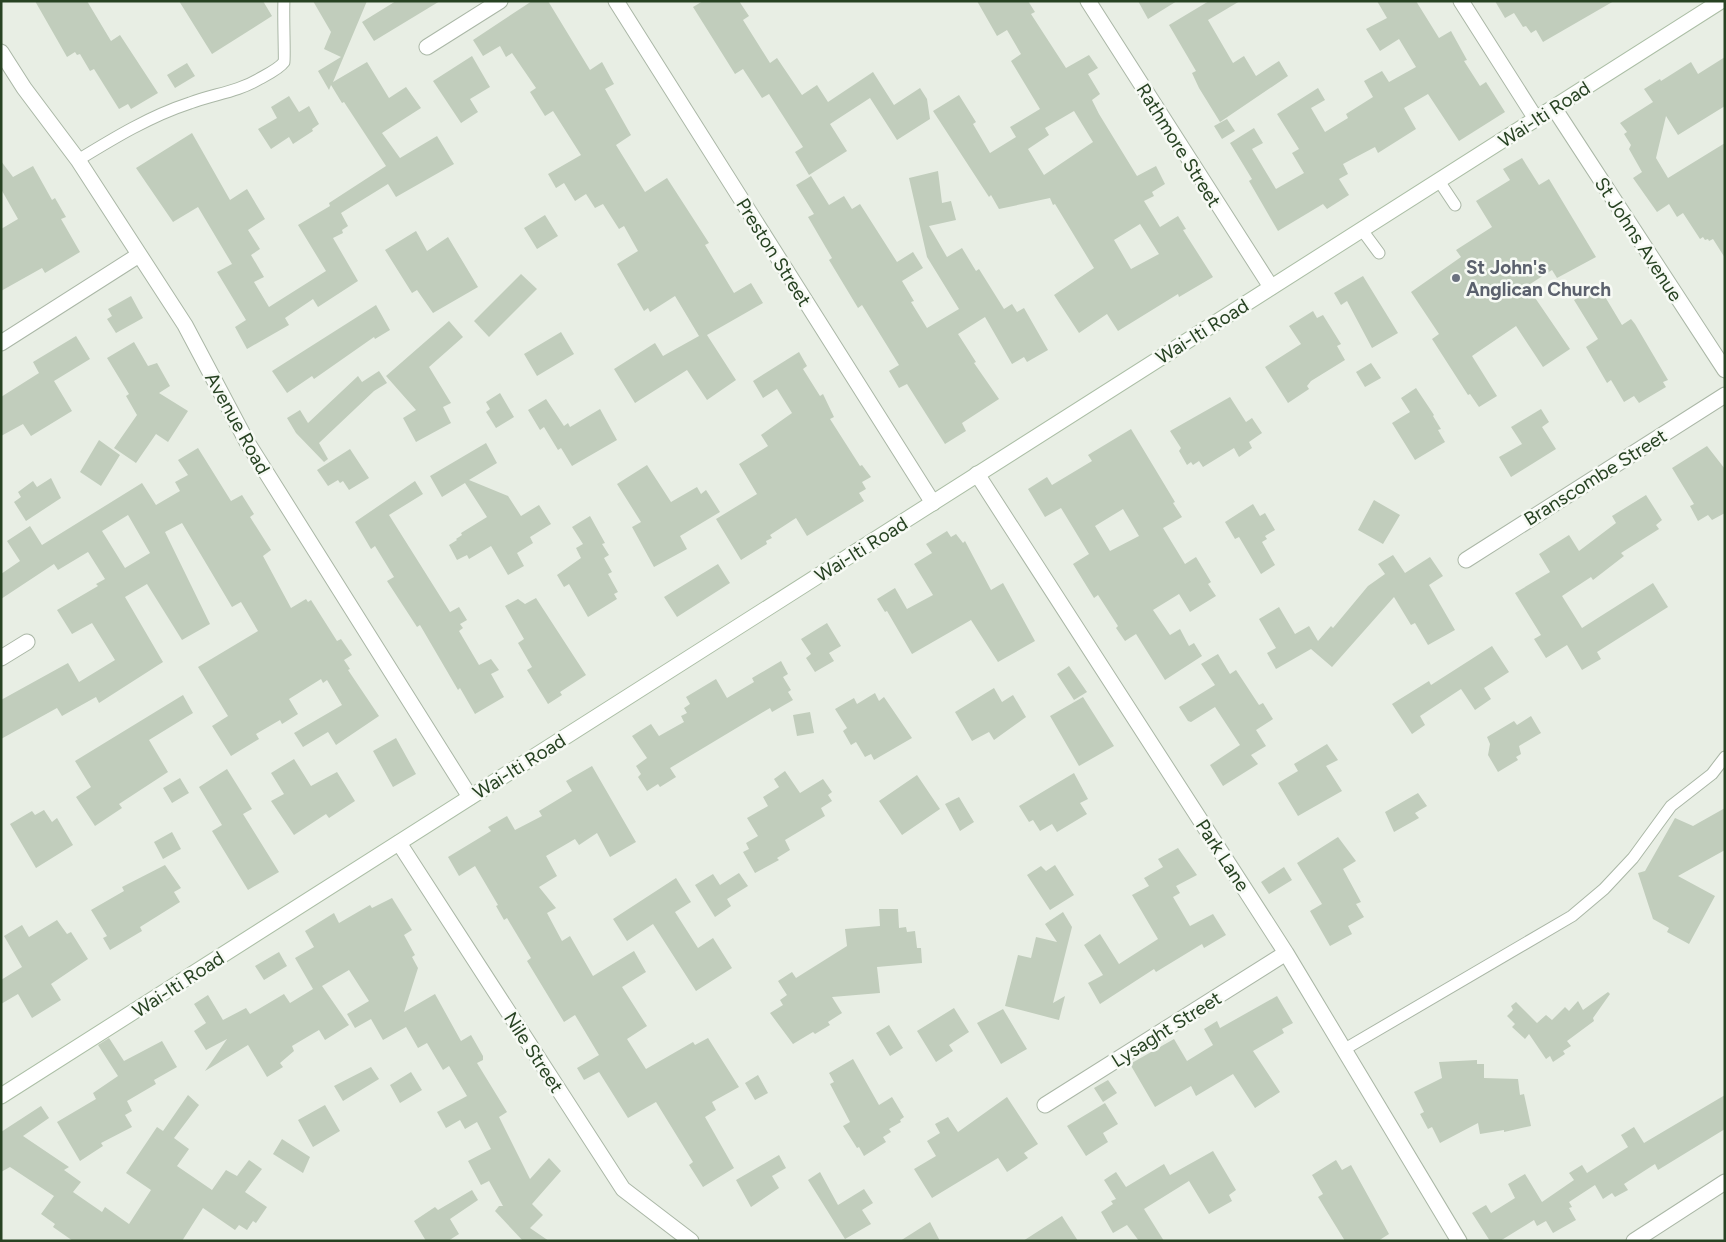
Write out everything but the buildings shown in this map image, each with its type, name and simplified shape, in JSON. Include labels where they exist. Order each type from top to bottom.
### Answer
[{"type":"street","points":[[427,47],[500,1]]},
{"type":"street","name":"Preston Street","points":[[616,1],[933,503]]},
{"type":"street","name":"Rathmore Street","points":[[1088,1],[1271,287]]},
{"type":"street","points":[[1461,1],[1536,119]]},
{"type":"street","name":"Wai-Iti Road","points":[[1,1096],[1720,1]]},
{"type":"street","name":"Avenue Road","points":[[1,52],[24,88],[78,160],[185,325],[247,442],[274,487],[470,797]]},
{"type":"street","name":"St Johns Avenue","points":[[1554,108],[1725,370]]},
{"type":"street","points":[[1,343],[139,255]]},
{"type":"street","name":"Branscombe Street","points":[[1466,560],[1725,395]]},
{"type":"street","name":"Park Lane","points":[[977,474],[1286,953],[1459,1241]]},
{"type":"street","points":[[1,658],[27,642]]},
{"type":"street","name":"Nile Street","points":[[399,843],[623,1189],[692,1241]]},
{"type":"street","name":"Lysaght Street","points":[[1045,1105],[1286,953]]},
{"type":"street","points":[[1634,1241],[1725,1182]]},
{"type":"lane","points":[[78,160],[157,116],[191,102],[242,89],[281,65],[285,54],[282,34],[284,1]]},
{"type":"lane","points":[[1439,181],[1455,204]]},
{"type":"lane","points":[[1362,230],[1379,253]]},
{"type":"lane","points":[[1345,1049],[1572,916],[1604,889],[1633,858],[1671,806],[1712,774],[1725,757]]},
{"type":"place","name":"St John's Anglican Church","points":[[1456,278]]}]
